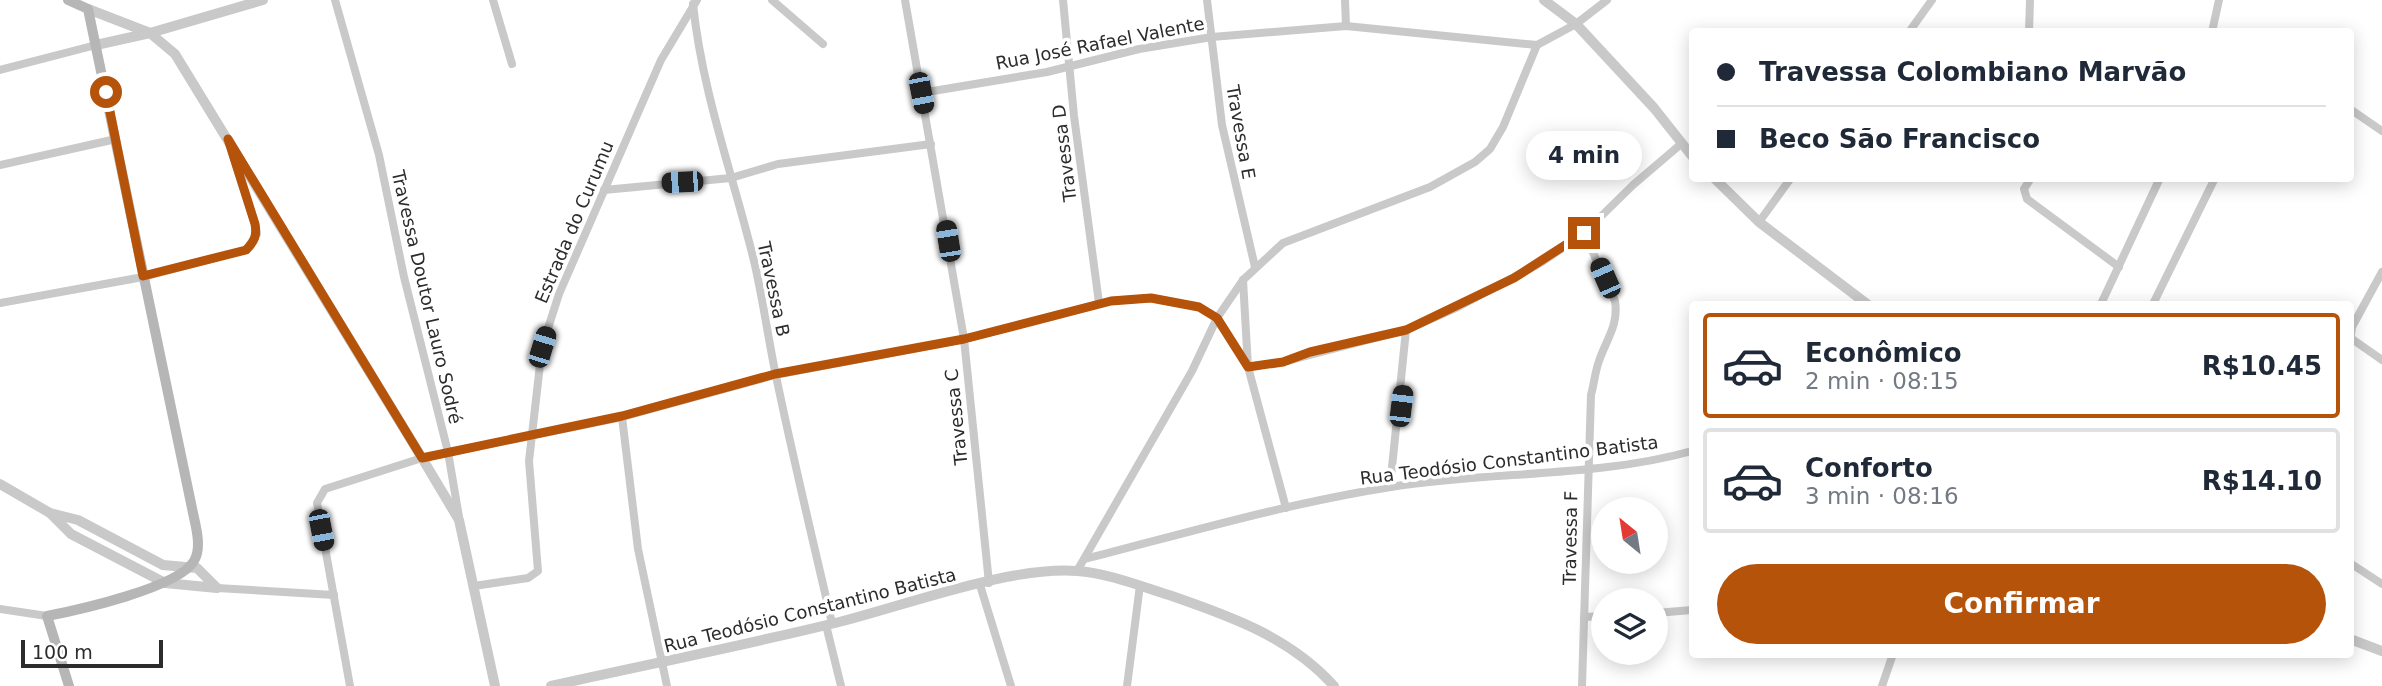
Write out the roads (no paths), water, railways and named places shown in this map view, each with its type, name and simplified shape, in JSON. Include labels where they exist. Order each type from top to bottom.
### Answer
[{"type":"main road","points":[[68,0],[87,5],[195,521],[198,547],[191,566],[165,583],[107,602],[47,616],[69,686]]},
{"type":"street","points":[[0,71],[150,33],[263,0]]},
{"type":"street","name":"Travessa Doutor Lauro Sodré","points":[[335,0],[379,155],[404,277],[448,452],[459,520],[495,686]]},
{"type":"street","points":[[493,0],[512,64]]},
{"type":"street","points":[[772,0],[823,44]]},
{"type":"street","name":"Travessa C","points":[[905,0],[964,339],[984,584],[1011,686]]},
{"type":"street","name":"Travessa D","points":[[1063,0],[1074,116],[1099,303]]},
{"type":"street","name":"Travessa E","points":[[1207,0],[1222,125],[1255,267]]},
{"type":"street","points":[[1345,0],[1346,26]]},
{"type":"street","points":[[1544,0],[1576,24],[1654,108],[1689,153]]},
{"type":"street","points":[[1077,571],[1192,370],[1217,318],[1255,267],[1283,243],[1430,187],[1475,162],[1490,149],[1503,127],[1537,46],[1576,24],[1607,0]]},
{"type":"street","points":[[1912,28],[1932,0]]},
{"type":"street","points":[[2029,28],[2030,0]]},
{"type":"street","points":[[2213,28],[2219,0]]},
{"type":"street","name":"Travessa B","points":[[695,2],[697,50],[708,80],[718,137],[755,263],[775,374],[841,686]]},
{"type":"street","name":"Estrada do Curumu","points":[[474,586],[528,578],[538,571],[530,435],[542,347],[551,316],[604,190],[662,60],[695,2]]},
{"type":"street","points":[[87,5],[150,33],[175,54],[459,520]]},
{"type":"street","name":"Rua José Rafael Valente","points":[[921,93],[1212,37],[1346,26],[1537,46]]},
{"type":"street","points":[[2354,112],[2382,131]]},
{"type":"street","points":[[0,165],[116,139]]},
{"type":"street","points":[[0,303],[143,276],[246,250],[257,234],[228,139]]},
{"type":"street","points":[[604,190],[731,178],[778,164],[931,144]]},
{"type":"street","points":[[1248,367],[1283,362],[1310,352],[1406,330],[1514,278],[1584,233],[1633,185],[1681,144]]},
{"type":"street","points":[[1718,182],[1759,222],[1863,301]]},
{"type":"street","points":[[1759,222],[1788,182]]},
{"type":"street","points":[[2029,182],[2024,190],[2027,199],[2119,267]]},
{"type":"street","points":[[2103,301],[2158,182]]},
{"type":"street","points":[[2154,301],[2213,182]]},
{"type":"street","name":"Travessa F","points":[[1582,686],[1591,396],[1599,362],[1615,324],[1617,312],[1615,301],[1584,233]]},
{"type":"street","points":[[2354,323],[2382,272]]},
{"type":"street","points":[[1243,280],[1248,367],[1286,508]]},
{"type":"street","points":[[350,686],[317,508],[318,497],[325,489],[422,458],[622,416],[775,374],[964,339],[1099,303],[1151,298],[1199,307],[1217,318],[1248,367]]},
{"type":"street","points":[[1390,487],[1404,379],[1406,330]]},
{"type":"street","points":[[2354,342],[2382,360]]},
{"type":"street","points":[[622,416],[629,495],[667,686]]},
{"type":"street","name":"Rua Teodósio Constantino Batista","points":[[1085,559],[1286,508],[1390,487],[1587,469],[1689,452]]},
{"type":"street","points":[[0,484],[50,513],[71,534],[165,583],[334,595]]},
{"type":"street","points":[[50,513],[78,520],[163,565],[191,566],[203,572],[217,587]]},
{"type":"street","points":[[2354,566],[2382,584]]},
{"type":"street","name":"Rua Teodósio Constantino Batista","points":[[551,686],[829,624],[1022,575],[1077,571],[1140,585],[1228,616],[1265,633],[1308,660],[1334,686]]},
{"type":"street","points":[[1128,686],[1140,585]]},
{"type":"street","points":[[0,610],[47,616]]},
{"type":"street","points":[[1668,612],[1689,610]]},
{"type":"street","points":[[1584,618],[1591,617]]},
{"type":"street","points":[[2354,640],[2382,651]]},
{"type":"street","points":[[1882,686],[1892,658]]}]
